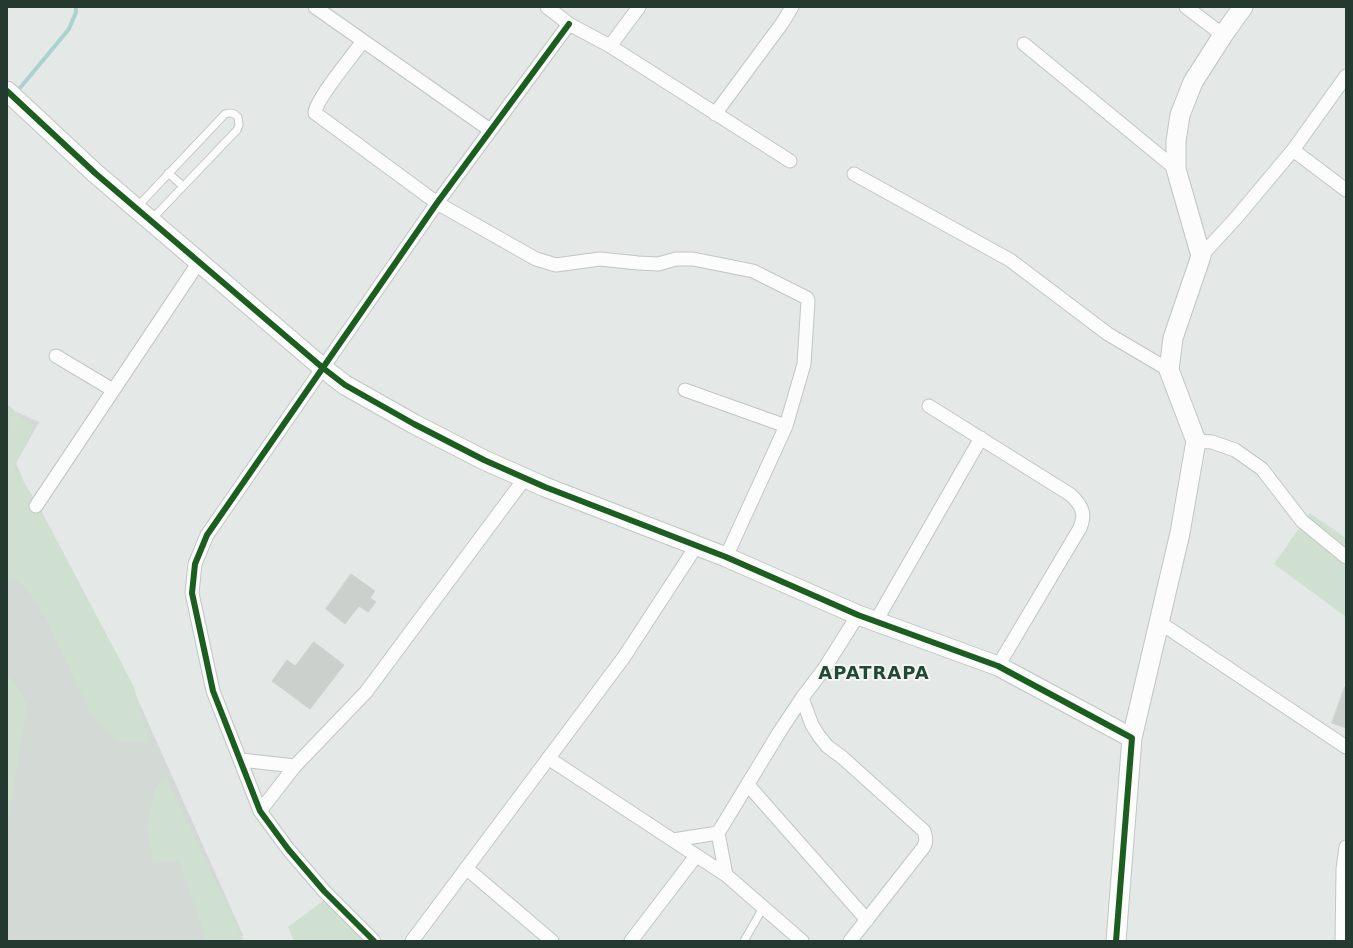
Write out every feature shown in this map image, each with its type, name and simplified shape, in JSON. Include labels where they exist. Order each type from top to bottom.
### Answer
[{"type":"street","points":[[316,7],[490,130]]},
{"type":"street","points":[[547,7],[569,24],[610,46],[714,114],[790,161]]},
{"type":"street","points":[[610,46],[639,7]]},
{"type":"street","points":[[714,114],[779,28],[792,7]]},
{"type":"street","points":[[1186,7],[1223,35]]},
{"type":"street","points":[[1201,256],[1176,169],[1176,141],[1180,115],[1193,82],[1243,7]]},
{"type":"street","points":[[374,941],[324,891],[288,849],[260,811],[213,691],[192,593],[195,564],[207,535],[437,203],[569,24]]},
{"type":"street","points":[[363,41],[329,86],[315,109],[315,113],[437,203],[536,258],[556,264],[600,259],[658,264],[676,259],[693,259],[753,271],[804,295],[807,298],[804,364],[786,426],[726,557]]},
{"type":"street","points":[[1024,44],[1176,169]]},
{"type":"street","points":[[1116,941],[1132,738],[1180,533],[1196,441],[1169,370],[1173,338],[1201,256],[1236,218],[1293,150],[1346,76]]},
{"type":"street","points":[[7,91],[95,173],[323,368],[345,385],[414,424],[484,460],[545,488],[697,545],[858,615],[998,666],[1132,738]]},
{"type":"street","points":[[1293,150],[1346,190]]},
{"type":"street","points":[[854,174],[1010,260],[1108,334],[1169,370]]},
{"type":"street","points":[[36,506],[199,262]]},
{"type":"street","points":[[56,356],[114,390]]},
{"type":"street","points":[[685,390],[786,426]]},
{"type":"street","points":[[929,406],[1071,495],[1079,502],[1083,510],[1083,520],[1080,528],[998,666]]},
{"type":"street","points":[[876,621],[981,438]]},
{"type":"street","points":[[1196,441],[1212,442],[1234,450],[1262,469],[1302,521],[1346,557]]},
{"type":"street","points":[[260,811],[295,766],[366,692],[525,478]]},
{"type":"street","points":[[412,941],[624,657],[697,545]]},
{"type":"street","points":[[726,875],[718,832],[780,731],[824,669],[858,615]]},
{"type":"street","points":[[1159,622],[1346,747]]},
{"type":"street","points":[[802,698],[812,725],[827,746],[843,758],[924,831],[926,837],[926,843],[850,941]]},
{"type":"street","points":[[548,758],[726,875],[802,941]]},
{"type":"street","points":[[241,760],[295,766]]},
{"type":"street","points":[[748,785],[828,873],[867,920]]},
{"type":"street","points":[[673,840],[718,832]]},
{"type":"street","points":[[1342,941],[1346,847]]},
{"type":"street","points":[[631,941],[696,856]]},
{"type":"street","points":[[466,868],[552,941]]},
{"type":"lane","points":[[136,208],[226,114],[230,112],[238,117],[239,125],[236,130],[150,220]]},
{"type":"lane","points":[[168,173],[183,186]]},
{"type":"lane","points":[[744,941],[763,908]]},
{"type":"shaded area","points":[[7,404],[15,411],[39,422],[16,463],[25,485],[121,662],[243,935],[239,941],[7,941]]},
{"type":"green space","points":[[7,409],[34,425],[14,466],[41,510],[134,687],[149,742],[118,741],[90,713],[44,614],[21,582],[7,577],[7,431],[10,428]]},
{"type":"green space","points":[[1310,513],[1346,538],[1346,617],[1274,564]]},
{"type":"green space","points":[[7,673],[27,703],[7,831]]},
{"type":"green space","points":[[166,778],[244,941],[207,941],[179,861],[153,861],[147,827],[155,788]]},
{"type":"green space","points":[[327,898],[363,941],[294,941],[288,927]]},
{"type":"building","points":[[351,574],[375,591],[370,598],[376,602],[368,612],[359,606],[345,624],[326,609]]},
{"type":"building","points":[[314,642],[344,665],[310,709],[272,681],[287,660],[295,666]]},
{"type":"building","points":[[1346,687],[1346,728],[1332,723]]},
{"type":"waterway","points":[[20,88],[69,29],[76,12],[76,7]]},
{"type":"cycle path","points":[[374,941],[324,891],[288,849],[260,811],[213,691],[192,593],[195,564],[207,535],[437,203],[569,24]]},
{"type":"cycle path","points":[[7,91],[95,173],[323,368],[345,385],[414,424],[484,460],[545,487],[726,557],[858,615],[998,666],[1132,738],[1116,941]]},
{"type":"district","name":"APATRAPA","points":[[874,674]]}]
